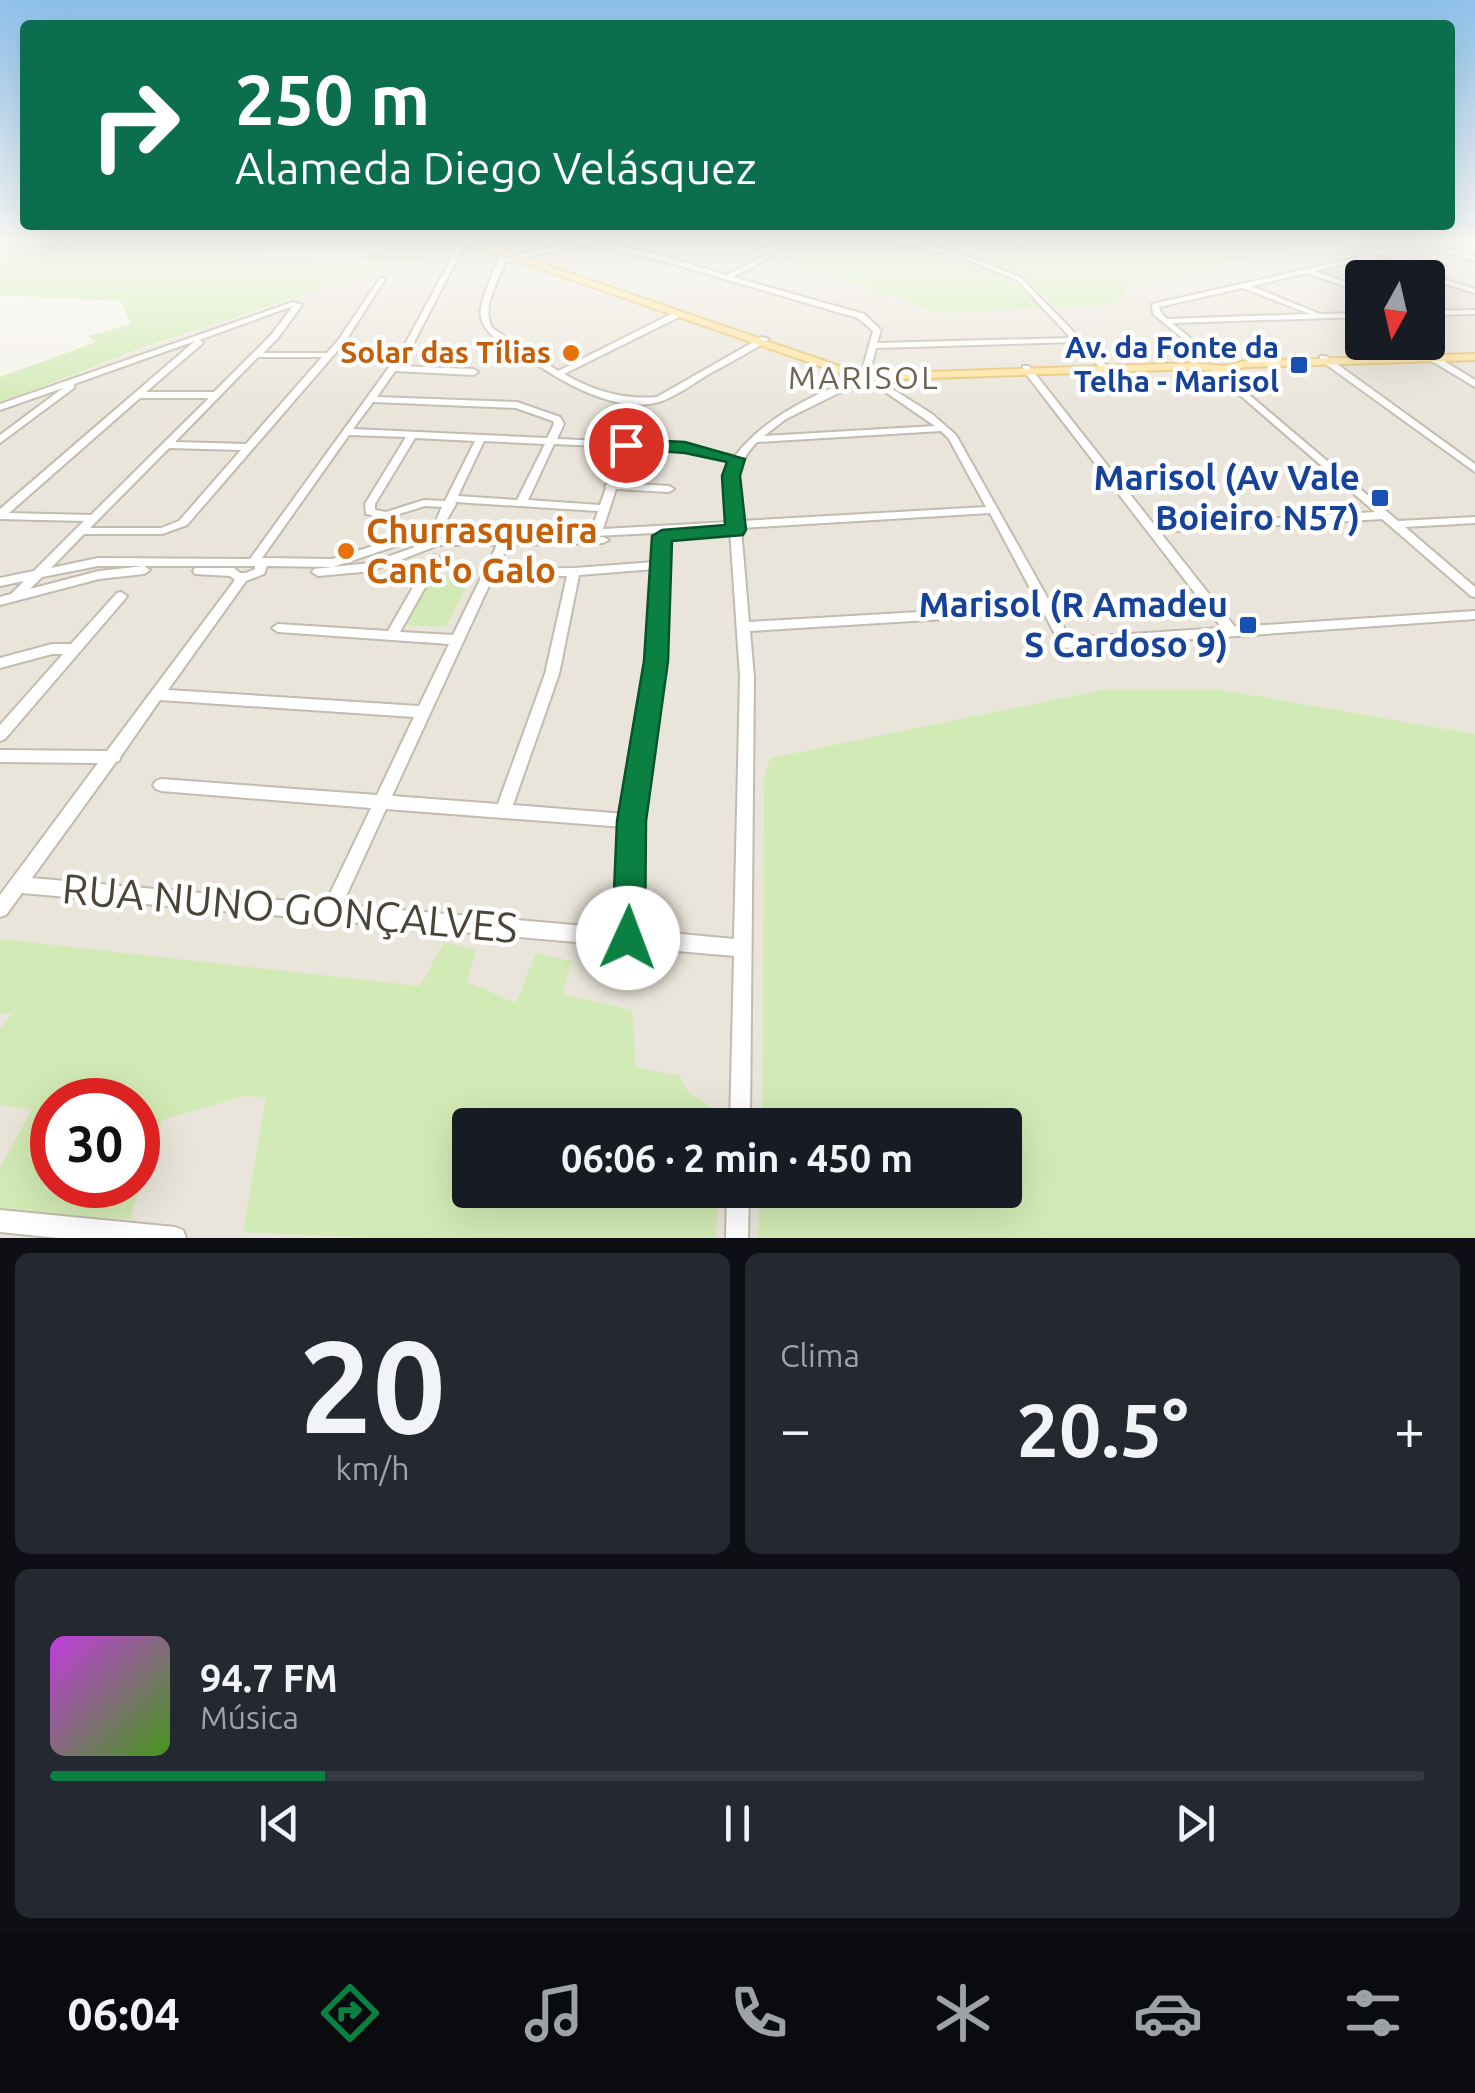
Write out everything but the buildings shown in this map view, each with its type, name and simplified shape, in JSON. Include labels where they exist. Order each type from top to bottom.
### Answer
[{"type":"main road","points":[[636,299],[762,340]]},
{"type":"main road","points":[[642,299],[865,375],[1345,359]]},
{"type":"main road","points":[[1445,356],[1475,355]]},
{"type":"street","points":[[79,532],[174,529],[328,355],[368,299]]},
{"type":"street","points":[[0,909],[372,399],[436,299]]},
{"type":"street","points":[[487,299],[482,319],[489,329],[591,390],[642,403],[660,399],[762,340]]},
{"type":"street","points":[[740,1108],[747,677],[731,476],[736,459],[753,439],[865,375],[877,330],[870,320],[799,299]]},
{"type":"street","points":[[1038,299],[1104,368]]},
{"type":"street","points":[[1184,299],[1155,306],[1154,311],[1475,584]]},
{"type":"street","points":[[1279,299],[1323,316]]},
{"type":"street","points":[[0,407],[293,304],[298,306],[257,354],[15,597]]},
{"type":"street","points":[[1445,312],[1475,312]]},
{"type":"street","points":[[560,373],[678,314]]},
{"type":"street","points":[[1165,321],[1345,315]]},
{"type":"street","points":[[872,346],[1078,340]]},
{"type":"street","points":[[0,516],[199,342]]},
{"type":"street","points":[[257,354],[328,355]]},
{"type":"street","points":[[1326,360],[1475,469]]},
{"type":"street","points":[[1436,360],[1475,384]]},
{"type":"street","points":[[393,368],[474,372]]},
{"type":"street","points":[[1028,370],[1232,633]]},
{"type":"street","points":[[0,440],[85,375]]},
{"type":"street","points":[[865,375],[945,428],[1066,643],[1475,615]]},
{"type":"street","points":[[40,392],[58,396]]},
{"type":"street","points":[[137,395],[215,395]]},
{"type":"street","points":[[372,399],[520,405],[559,420],[521,503]]},
{"type":"street","points":[[753,439],[945,428]]},
{"type":"street","points":[[348,432],[685,448],[736,459]]},
{"type":"street","points":[[412,435],[369,510],[386,516],[424,503],[452,502],[602,508]]},
{"type":"street","points":[[438,527],[482,438]]},
{"type":"street","points":[[166,445],[249,447]]},
{"type":"street","points":[[596,533],[626,445]]},
{"type":"street","points":[[610,486],[670,489]]},
{"type":"street","points":[[0,601],[122,571],[341,562],[438,527],[596,533],[994,510]]},
{"type":"street","points":[[0,516],[92,518]]},
{"type":"street","points":[[1395,519],[1475,594]]},
{"type":"street","points":[[1153,529],[1395,519],[1475,520]]},
{"type":"street","points":[[0,582],[38,571],[98,562],[351,570],[372,567],[438,542],[503,544],[662,536],[735,527]]},
{"type":"street","points":[[330,912],[510,528]]},
{"type":"street","points":[[628,938],[632,821],[656,661],[662,536]]},
{"type":"street","points":[[391,636],[435,560]]},
{"type":"street","points":[[490,572],[574,572],[660,565]]},
{"type":"street","points":[[503,812],[552,674],[574,572]]},
{"type":"street","points":[[0,736],[122,596]]},
{"type":"street","points":[[743,627],[1048,609]]},
{"type":"street","points":[[278,628],[458,640]]},
{"type":"street","points":[[0,663],[45,650],[76,649]]},
{"type":"street","points":[[160,694],[424,712]]},
{"type":"street","points":[[0,756],[114,757]]},
{"type":"street","points":[[160,786],[632,821]]},
{"type":"street","name":"RUA NUNO GONÇALVES","points":[[19,884],[741,948]]},
{"type":"street","points":[[737,1238],[738,1208]]},
{"type":"street","points":[[0,1222],[174,1238]]},
{"type":"shaded area","points":[[292,299],[898,299],[939,313],[1108,305],[1120,299],[1345,299],[1345,360],[1445,360],[1445,299],[1475,299],[1475,734],[1223,690],[1101,690],[770,758],[764,778],[762,1108],[452,1108],[452,1208],[759,1208],[758,1238],[0,1238],[0,403],[147,347]]},
{"type":"green space","points":[[76,299],[292,299],[147,346],[0,403],[0,377],[96,342],[88,336],[131,324],[121,301]]},
{"type":"green space","points":[[898,299],[1031,299],[1042,308],[939,313]]},
{"type":"green space","points":[[1045,299],[1120,299],[1116,304],[1053,307]]},
{"type":"green space","points":[[433,576],[470,578],[446,627],[406,625]]},
{"type":"green space","points":[[1101,690],[1223,690],[1475,734],[1475,1238],[758,1238],[759,1208],[1022,1208],[1022,1108],[762,1108],[764,778],[770,758]]},
{"type":"green space","points":[[0,939],[420,986],[444,942],[476,949],[467,982],[516,1003],[536,953],[572,961],[562,994],[632,1010],[636,1068],[679,1075],[688,1092],[713,1108],[452,1108],[452,1208],[717,1208],[716,1238],[371,1238],[243,1232],[266,1097],[244,1096],[162,1120],[160,1126],[160,1078],[30,1078],[30,1109],[0,1105],[0,1028],[12,1014],[0,1013]]},
{"type":"green space","points":[[30,1113],[30,1208],[134,1208],[130,1219],[0,1212],[0,1168]]},
{"type":"place","name":"Solar das Tílias","points":[[571,353]]},
{"type":"place","name":"Av. da Fonte da Telha - Marisol","points":[[1299,365]]},
{"type":"place","name":"Marisol (Av Vale Boieiro N57)","points":[[1380,498]]},
{"type":"place","name":"Churrasqueira Cant'o Galo","points":[[346,551]]},
{"type":"place","name":"Marisol (R Amadeu S Cardoso 9)","points":[[1248,625]]},
{"type":"district","name":"MARISOL","points":[[864,378]]},
{"type":"route","points":[[626,445],[685,448],[736,459],[731,476],[736,530],[662,536],[656,661],[632,821],[628,938]]}]
